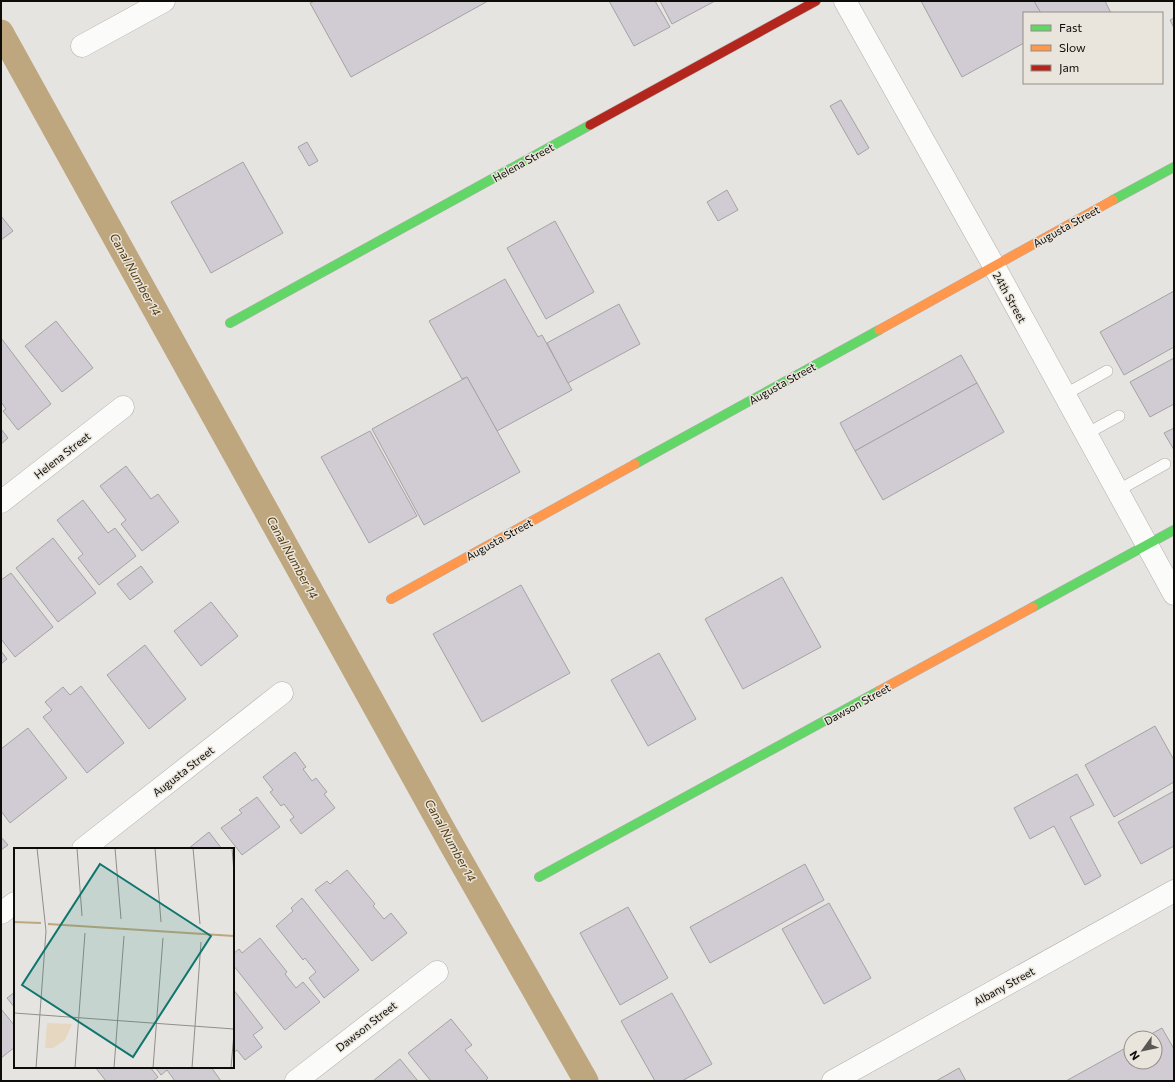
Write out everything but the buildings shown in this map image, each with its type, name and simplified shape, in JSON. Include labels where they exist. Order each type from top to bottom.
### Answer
[{"type":"street","points":[[82,46],[164,1]]},
{"type":"street","name":"Helena Street","points":[[230,322],[816,1]]},
{"type":"street","name":"24th Street","points":[[845,1],[994,266],[1174,594]]},
{"type":"street","name":"Augusta Street","points":[[391,599],[1174,166]]},
{"type":"street","name":"Helena Street","points":[[1,502],[123,407]]},
{"type":"street","name":"Dawson Street","points":[[539,877],[1174,530]]},
{"type":"street","name":"Augusta Street","points":[[84,848],[282,693]]},
{"type":"street","name":"Albany Street","points":[[833,1081],[1174,891]]},
{"type":"street","points":[[1,914],[14,903]]},
{"type":"street","name":"Dawson Street","points":[[296,1081],[437,972]]},
{"type":"lane","points":[[1064,395],[1107,371]]},
{"type":"lane","points":[[1086,434],[1119,416]]},
{"type":"lane","points":[[1117,491],[1165,464]]},
{"type":"waterway","name":"Canal Number 14","points":[[1,32],[450,842],[586,1081]]},
{"type":"traffic: fast","points":[[230,323],[590,125]]},
{"type":"traffic: fast","points":[[1113,200],[1174,167]]},
{"type":"traffic: fast","points":[[635,464],[879,330]]},
{"type":"traffic: fast","points":[[1033,607],[1174,530]]},
{"type":"traffic: fast","points":[[539,877],[879,691]]},
{"type":"traffic: slow","points":[[879,330],[1113,200]]},
{"type":"traffic: slow","points":[[391,599],[635,464]]},
{"type":"traffic: slow","points":[[879,691],[1033,607]]},
{"type":"traffic: jam","points":[[590,125],[816,1]]}]
